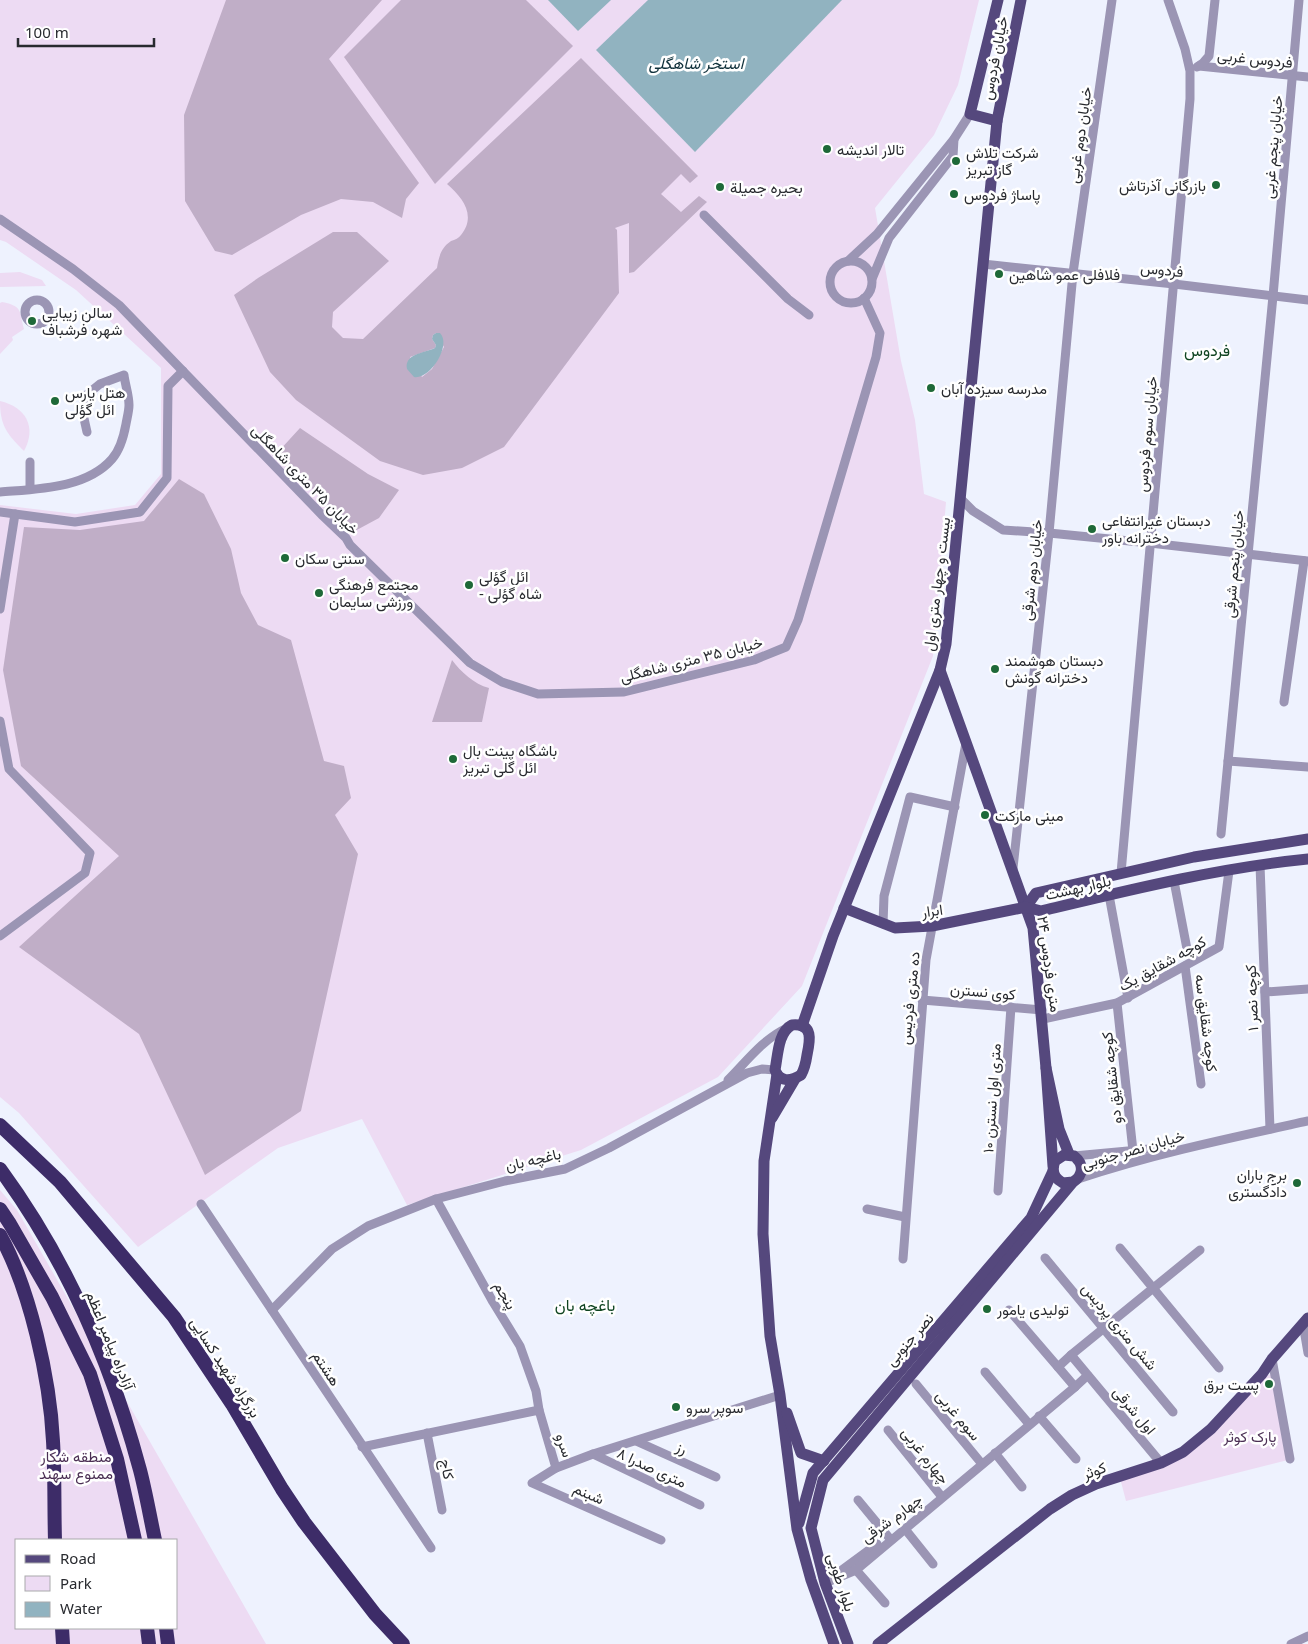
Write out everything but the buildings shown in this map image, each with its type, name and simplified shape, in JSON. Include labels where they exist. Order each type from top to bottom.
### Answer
[{"type":"highway","name":"بزرگراه شهید کسایی","points":[[0,1125],[60,1182],[174,1317],[232,1404],[282,1489],[304,1522],[375,1614],[403,1644]]},
{"type":"highway","name":"آزادراه پیامبر اعظم","points":[[0,1168],[48,1243],[80,1303],[111,1377],[140,1470],[155,1539]]},
{"type":"highway","points":[[0,1209],[52,1297],[90,1374],[118,1459],[135,1539]]},
{"type":"highway","points":[[0,1235],[6,1246],[30,1312],[49,1402],[53,1440],[55,1539]]},
{"type":"highway","points":[[62,1629],[63,1644]]},
{"type":"highway","points":[[147,1629],[149,1644]]},
{"type":"highway","points":[[166,1629],[168,1644]]},
{"type":"main road","name":"خیابان فردوس","points":[[970,114],[998,0]]},
{"type":"main road","name":"خیابان فردوس","points":[[997,121],[1021,0]]},
{"type":"main road","points":[[970,114],[997,121]]},
{"type":"main road","name":"بیست و چهار متری اول","points":[[802,1026],[844,908],[940,670],[946,644],[997,121]]},
{"type":"main road","name":"۲۴ متری فردوس","points":[[940,670],[1033,928],[1042,1014],[1053,1169]]},
{"type":"main road","name":"بلوار بهشت","points":[[1308,839],[1194,857],[1036,893],[1026,907],[1041,911],[1109,894],[1229,870],[1308,859]]},
{"type":"main road","name":"ابرار","points":[[844,908],[895,928],[932,926],[1026,907]]},
{"type":"main road","points":[[776,1072],[782,1079],[788,1080],[795,1079],[804,1070],[810,1040],[809,1031],[802,1026],[797,1025],[788,1028],[782,1036],[776,1072],[764,1161],[762,1234],[770,1336],[780,1395],[801,1453],[824,1461]]},
{"type":"main road","name":"۲۴ متری فردوس","points":[[1046,1068],[1059,1129],[1071,1155]]},
{"type":"main road","points":[[769,1123],[795,1079]]},
{"type":"main road","points":[[1071,1155],[1081,1164],[1081,1175],[1076,1181],[1068,1184],[1058,1180],[1053,1169],[1059,1157],[1071,1155]]},
{"type":"main road","name":"نصر جنوبی","points":[[797,1529],[813,1473],[1032,1218],[1053,1169]]},
{"type":"main road","name":"نصر جنوبی","points":[[811,1528],[823,1480],[1076,1181]]},
{"type":"main road","name":"کوثر","points":[[878,1644],[1050,1509],[1072,1495],[1096,1484],[1162,1463],[1183,1452],[1205,1434],[1262,1374],[1272,1359],[1305,1321]]},
{"type":"main road","name":"بلوار طوبی","points":[[780,1395],[797,1529],[811,1580],[834,1644]]},
{"type":"main road","name":"بلوار طوبی","points":[[811,1528],[825,1583],[848,1644]]},
{"type":"street","name":"خیابان دوم غربی","points":[[1073,273],[1112,0]]},
{"type":"street","name":"خیابان سوم فردوس","points":[[1121,873],[1190,99],[1190,71],[1185,49],[1168,0]]},
{"type":"street","points":[[1190,71],[1203,63],[1209,56],[1215,0]]},
{"type":"street","name":"خیابان پنجم غربی","points":[[1273,296],[1300,0]]},
{"type":"street","name":"فردوس غربی","points":[[1199,66],[1308,77]]},
{"type":"street","points":[[848,261],[877,234],[954,139],[970,114]]},
{"type":"street","points":[[872,279],[866,267],[854,261],[848,261],[842,262],[832,271],[830,284],[840,300],[852,303],[864,298],[872,286],[872,279],[889,238],[952,156],[954,139]]},
{"type":"street","points":[[704,215],[788,299],[809,315]]},
{"type":"street","name":"خیابان ۳۵ متری شاهگلی","points":[[0,219],[73,269],[119,306],[346,538],[350,545],[470,663],[502,682],[538,694],[624,692],[754,660],[786,647],[798,620],[876,357],[880,333],[864,298]]},
{"type":"street","name":"فردوس","points":[[983,264],[1308,300]]},
{"type":"street","name":"خیابان دوم شرقی","points":[[1013,869],[1049,533],[1073,273]]},
{"type":"street","name":"خیابان پنجم شرقی","points":[[1221,834],[1273,296]]},
{"type":"street","points":[[0,512],[75,522],[140,512],[167,478],[168,386],[183,371]]},
{"type":"street","points":[[0,492],[64,484],[82,479],[112,459],[124,436],[130,405],[124,375],[100,384],[85,396],[83,414],[87,432]]},
{"type":"street","points":[[30,462],[30,489]]},
{"type":"street","points":[[961,498],[973,511],[1003,530],[1150,543],[1306,561],[1284,702]]},
{"type":"street","points":[[0,590],[15,514]]},
{"type":"street","points":[[0,609],[2,579]]},
{"type":"street","points":[[0,721],[9,769],[90,853],[85,873],[0,936]]},
{"type":"street","name":"ده متری فردیس","points":[[903,1259],[926,960],[966,742]]},
{"type":"street","points":[[1228,761],[1308,767]]},
{"type":"street","points":[[883,924],[884,896],[910,796],[954,807]]},
{"type":"street","name":"کوچه نصر ۱","points":[[1260,865],[1270,1130]]},
{"type":"street","name":"کوچه شقایق یک","points":[[1042,1014],[1117,1003],[1219,947],[1229,870]]},
{"type":"street","points":[[1174,881],[1187,949]]},
{"type":"street","points":[[1109,894],[1128,998]]},
{"type":"street","points":[[0,930],[15,924]]},
{"type":"street","name":"کوچه شقایق سه","points":[[1185,966],[1201,1084]]},
{"type":"street","points":[[1265,992],[1308,989]]},
{"type":"street","name":"کوی نسترن","points":[[922,1000],[1011,1007],[1042,1014]]},
{"type":"street","name":"کوچه شقایق دو","points":[[1117,1003],[1133,1151]]},
{"type":"street","name":"۱۰ متری اول نسترن","points":[[998,1191],[1011,1007]]},
{"type":"street","points":[[722,1086],[765,1042],[778,1032],[788,1028]]},
{"type":"street","name":"باغچه بان","points":[[272,1310],[332,1249],[368,1226],[436,1199],[505,1181],[565,1169],[609,1148],[746,1073],[762,1069],[776,1072]]},
{"type":"street","name":"خیابان نصر جنوبی","points":[[1076,1181],[1120,1165],[1196,1145],[1308,1121]]},
{"type":"street","name":"خیابان نصر جنوبی","points":[[1071,1155],[1196,1145]]},
{"type":"street","name":"پنجم","points":[[436,1199],[493,1302],[520,1346],[536,1391],[539,1410]]},
{"type":"street","name":"هشتم","points":[[201,1204],[431,1548]]},
{"type":"street","points":[[867,1209],[905,1217]]},
{"type":"street","points":[[1120,1248],[1219,1368]]},
{"type":"street","points":[[1058,1367],[1200,1250]]},
{"type":"street","name":"شش متری پردیس","points":[[1045,1258],[1173,1412]]},
{"type":"street","points":[[1009,1310],[1074,1387]]},
{"type":"street","points":[[1305,1321],[1308,1353]]},
{"type":"street","name":"اول شرقی","points":[[1071,1355],[1162,1463]]},
{"type":"street","points":[[1272,1359],[1290,1459]]},
{"type":"street","points":[[985,1372],[1029,1424]]},
{"type":"street","points":[[825,1583],[856,1570],[1088,1375]]},
{"type":"street","name":"سوم غربی","points":[[916,1384],[982,1464]]},
{"type":"street","name":"سرو","points":[[539,1410],[556,1468],[593,1454],[780,1395]]},
{"type":"street","points":[[362,1447],[539,1410]]},
{"type":"street","points":[[1039,1416],[1076,1459]]},
{"type":"street","name":"چهارم غربی","points":[[888,1430],[945,1495]]},
{"type":"street","name":"کاج","points":[[427,1433],[442,1510]]},
{"type":"street","name":"رز","points":[[636,1441],[716,1477]]},
{"type":"street","points":[[995,1453],[1022,1487]]},
{"type":"street","name":"۸ متری صدرا","points":[[593,1454],[700,1505]]},
{"type":"street","name":"شبنم","points":[[556,1468],[532,1482],[661,1540]]},
{"type":"street","name":"چهارم شرقی","points":[[825,1583],[945,1495]]},
{"type":"street","points":[[858,1500],[891,1540]]},
{"type":"street","points":[[905,1529],[933,1564]]},
{"type":"street","points":[[856,1570],[886,1602]]},
{"type":"street","points":[[1291,1644],[1308,1636]]},
{"type":"green space","name":"ائل گؤلی - شاه گؤلی","points":[[0,0],[979,0],[958,85],[934,135],[875,208],[901,361],[915,420],[924,494],[946,502],[933,656],[802,986],[718,1077],[581,1150],[407,1205],[362,1119],[278,1148],[138,1247],[19,1113],[0,1097],[0,505],[76,514],[135,505],[161,474],[161,368],[76,290],[6,242],[0,240]]},
{"type":"green space","points":[[20,272],[42,280],[46,286],[0,287],[0,273]]},
{"type":"green space","points":[[0,303],[14,305],[19,310],[24,329],[12,337],[13,340],[0,354]]},
{"type":"green space","points":[[0,401],[17,408],[27,419],[29,434],[24,451],[13,440],[3,423]]},
{"type":"green space","name":"منطقه شکار ممنوع سهند","points":[[0,1190],[17,1210],[266,1644],[0,1644]]},
{"type":"green space","name":"پارک کوثر","points":[[1272,1374],[1288,1460],[1126,1501],[1120,1478],[1164,1464],[1262,1377]]},
{"type":"shaded area","points":[[226,0],[382,0],[329,59],[419,183],[406,199],[402,218],[373,202],[341,199],[301,215],[232,255],[215,251],[185,201],[184,115]]},
{"type":"shaded area","points":[[401,0],[526,0],[573,46],[435,184],[344,57]]},
{"type":"shaded area","points":[[581,58],[698,176],[690,183],[681,174],[661,194],[681,212],[699,196],[707,202],[634,272],[629,273],[629,223],[615,228],[617,230],[619,293],[504,447],[462,468],[423,475],[380,461],[296,400],[270,372],[234,295],[333,232],[357,232],[389,261],[333,312],[332,327],[343,338],[363,339],[437,268],[443,249],[451,241],[459,237],[466,228],[468,214],[466,207],[447,184]],"holes":[[[436,333],[444,347],[432,369],[422,377],[410,357],[435,348],[436,345],[432,339]]]},
{"type":"shaded area","points":[[300,428],[368,474],[399,490],[379,518],[353,532],[278,452]]},
{"type":"shaded area","points":[[179,479],[204,494],[231,549],[241,593],[258,625],[291,640],[324,761],[344,766],[351,798],[335,815],[358,854],[301,1111],[205,1175],[139,1034],[19,947],[119,856],[21,766],[3,670],[24,527],[80,530],[144,521]]},
{"type":"shaded area","points":[[452,660],[468,677],[478,684],[489,688],[482,722],[432,722]]},
{"type":"water","points":[[548,0],[611,0],[578,31]]},
{"type":"water","name":"استخر شاهگلی","points":[[648,0],[842,0],[695,152],[596,50]]},
{"type":"water","points":[[436,333],[440,333],[443,338],[438,361],[426,373],[414,377],[407,369],[409,360],[416,355],[435,348],[436,345],[432,339]]},
{"type":"place","name":"تالار اندیشه","points":[[827,149]]},
{"type":"place","name":"شرکت تلاش گاز تبریز","points":[[956,161]]},
{"type":"place","name":"بازرگانی آذرتاش","points":[[1216,185]]},
{"type":"place","name":"بحیره جمیلة","points":[[720,187]]},
{"type":"place","name":"پاساژ فردوس","points":[[954,194]]},
{"type":"place","name":"فلافلی عمو شاهین","points":[[999,274]]},
{"type":"place","name":"سالن زیبایی شهره فرشباف","points":[[32,321]]},
{"type":"place","name":"مدرسه سیزده آبان","points":[[931,388]]},
{"type":"place","name":"هتل پارس ائل گؤلی","points":[[55,401]]},
{"type":"place","name":"دبستان غیرانتفاعی دخترانه باور","points":[[1092,529]]},
{"type":"place","name":"سنتی سکان","points":[[285,558]]},
{"type":"place","name":"ائل گؤلی - شاه گؤلی","points":[[469,585]]},
{"type":"place","name":"مجتمع فرهنگی ورزشی سایمان","points":[[319,593]]},
{"type":"place","name":"دبستان هوشمند دخترانه گونش","points":[[995,669]]},
{"type":"place","name":"باشگاه پینت بال ائل گلی تبریز","points":[[453,759]]},
{"type":"place","name":"مینی مارکت","points":[[985,815]]},
{"type":"place","name":"برج باران دادگستری","points":[[1297,1183]]},
{"type":"place","name":"تولیدی یامور","points":[[987,1309]]},
{"type":"place","name":"پست برق","points":[[1269,1384]]},
{"type":"place","name":"سوپر سرو","points":[[676,1407]]},
{"type":"district","name":"فردوس","points":[[1207,350]]},
{"type":"district","name":"باغچه بان","points":[[585,1305]]}]
